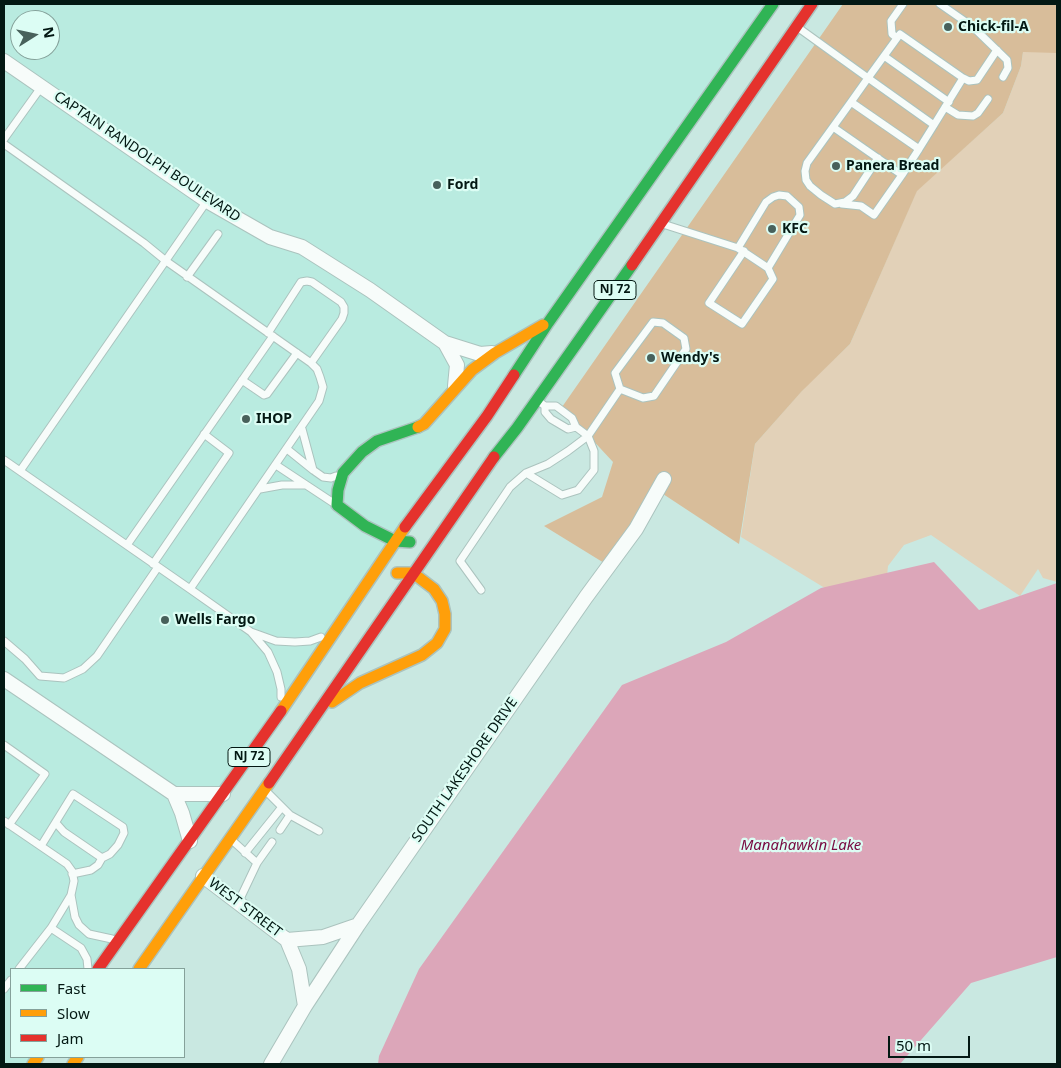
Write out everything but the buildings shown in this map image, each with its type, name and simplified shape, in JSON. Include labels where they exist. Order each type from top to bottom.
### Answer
[{"type":"highway","name":"NJ 72","points":[[99,968],[223,794],[335,632],[395,541],[486,416],[548,323],[773,4]]},
{"type":"highway","name":"NJ 72","points":[[140,968],[321,709],[486,467],[541,403],[660,224],[812,4]]},
{"type":"highway","points":[[437,537],[416,543],[395,541],[365,526],[337,506],[338,490],[343,473],[362,452],[377,441],[424,424],[472,370],[495,353],[548,323]]},
{"type":"highway","points":[[321,709],[360,683],[422,655],[437,643],[445,629],[445,614],[442,601],[434,589],[413,573],[391,573],[369,580]]},
{"type":"street","name":"CAPTAIN RANDOLPH BOULEVARD","points":[[4,62],[42,86],[206,200],[270,237],[302,247],[370,290],[445,342],[480,354],[495,353]]},
{"type":"street","name":"CAPTAIN RANDOLPH BOULEVARD","points":[[445,342],[457,364],[454,391]]},
{"type":"street","name":"SOUTH LAKESHORE DRIVE","points":[[271,1064],[305,1006],[358,925],[586,597],[636,530],[664,479]]},
{"type":"street","points":[[4,679],[174,794],[223,794]]},
{"type":"street","points":[[174,794],[190,841]]},
{"type":"street","name":"WEST STREET","points":[[203,876],[287,940],[299,969],[305,1006]]},
{"type":"street","name":"WEST STREET","points":[[287,940],[323,937],[358,925]]},
{"type":"lane","points":[[897,38],[892,34],[891,21],[903,4]]},
{"type":"lane","points":[[940,4],[972,27],[1008,60],[1008,68],[1003,77]]},
{"type":"lane","points":[[796,26],[934,125]]},
{"type":"lane","points":[[963,78],[919,149],[874,215],[861,206],[835,204],[810,186],[806,180],[805,170],[807,163],[900,34],[969,81],[977,80],[997,50]]},
{"type":"lane","points":[[884,56],[947,104],[958,115],[973,116],[978,113],[988,99]]},
{"type":"lane","points":[[4,139],[42,86]]},
{"type":"lane","points":[[851,102],[919,149]]},
{"type":"lane","points":[[833,127],[902,174]]},
{"type":"lane","points":[[4,144],[144,243],[187,276],[312,363],[317,369],[322,393],[319,401],[302,429],[190,588]]},
{"type":"lane","points":[[841,204],[853,196],[878,158]]},
{"type":"lane","points":[[660,224],[741,250],[768,268],[773,279],[742,324],[709,303],[741,250],[766,202],[772,197],[779,195],[787,196],[799,207],[800,215],[768,268]]},
{"type":"lane","points":[[20,471],[166,261],[206,200]]},
{"type":"lane","points":[[187,276],[218,234]]},
{"type":"lane","points":[[127,545],[242,380],[301,282],[307,281],[312,282],[341,302],[344,307],[342,319],[312,363]]},
{"type":"lane","points":[[481,590],[460,561],[510,487],[526,472],[548,464],[588,436],[620,389],[616,373],[653,322],[663,323],[684,338],[686,349],[654,396],[642,398],[620,389]]},
{"type":"lane","points":[[242,380],[264,395],[268,394],[297,353]]},
{"type":"lane","points":[[541,403],[551,419],[568,429],[576,427]]},
{"type":"lane","points":[[526,472],[562,495],[578,490],[594,470],[594,451],[588,436],[576,427],[572,418],[556,406],[541,403]]},
{"type":"lane","points":[[302,429],[313,470]]},
{"type":"lane","points":[[4,641],[25,659],[40,676],[64,678],[83,669],[97,656],[229,453],[204,434]]},
{"type":"lane","points":[[287,449],[323,477],[331,478],[343,473]]},
{"type":"lane","points":[[4,460],[190,588],[250,632],[268,652],[277,672],[282,689],[281,709]]},
{"type":"lane","points":[[276,464],[337,506]]},
{"type":"lane","points":[[260,489],[282,485],[304,485]]},
{"type":"lane","points":[[250,632],[276,641],[294,642],[310,641],[335,632]]},
{"type":"lane","points":[[4,745],[45,774],[6,823],[67,864],[74,881],[71,894],[51,928],[20,968]]},
{"type":"lane","points":[[265,789],[290,816],[320,831]]},
{"type":"lane","points":[[41,846],[73,794],[123,827],[124,833],[118,845],[110,854],[102,858],[98,865],[91,870],[72,874]]},
{"type":"lane","points":[[245,853],[282,807]]},
{"type":"lane","points":[[280,830],[290,816]]},
{"type":"lane","points":[[56,823],[64,832],[102,858]]},
{"type":"lane","points":[[230,839],[257,863]]},
{"type":"lane","points":[[238,902],[257,863],[272,842]]},
{"type":"lane","points":[[71,894],[75,917],[79,925],[89,934],[102,938],[120,939]]},
{"type":"lane","points":[[51,928],[81,948],[87,959],[88,968]]},
{"type":"shaded area","points":[[4,4],[773,4],[100,968],[10,968],[10,1058],[37,1058],[32,1064],[4,1064]]},
{"type":"shaded area","points":[[843,4],[1057,4],[1057,53],[1023,52],[1021,66],[1003,113],[917,191],[850,344],[802,391],[755,444],[739,544],[660,492],[609,566],[544,526],[602,497],[613,462],[562,407]]},
{"type":"shaded area","points":[[1057,11],[1057,582],[1043,578],[1038,569],[1020,596],[931,535],[904,545],[888,566],[887,576],[833,593],[741,537],[755,444],[807,385],[850,344],[917,190],[1003,113],[1021,66],[1023,52]]},
{"type":"water","name":"Manahawkin Lake","points":[[934,562],[979,610],[1057,583],[1057,957],[971,983],[900,1064],[378,1064],[379,1056],[419,969],[622,685],[726,642],[821,588]]},
{"type":"traffic: fast","points":[[514,375],[548,323],[773,4]]},
{"type":"traffic: fast","points":[[494,457],[517,428],[632,265]]},
{"type":"traffic: fast","points":[[410,542],[395,541],[365,526],[337,505],[338,490],[343,473],[362,452],[377,441],[418,427]]},
{"type":"traffic: slow","points":[[418,427],[424,424],[472,370],[495,353],[543,325]]},
{"type":"traffic: slow","points":[[281,711],[405,527]]},
{"type":"traffic: slow","points":[[332,702],[360,683],[422,655],[437,643],[445,629],[445,614],[442,601],[434,589],[413,573],[397,573]]},
{"type":"traffic: slow","points":[[140,968],[269,783]]},
{"type":"traffic: slow","points":[[33,1064],[37,1058]]},
{"type":"traffic: slow","points":[[73,1064],[77,1058]]},
{"type":"traffic: jam","points":[[632,265],[812,4]]},
{"type":"traffic: jam","points":[[405,527],[487,416],[514,375]]},
{"type":"traffic: jam","points":[[269,783],[494,457]]},
{"type":"traffic: jam","points":[[99,968],[281,711]]},
{"type":"place","name":"Chick-fil-A","points":[[948,27]]},
{"type":"place","name":"Panera Bread","points":[[836,166]]},
{"type":"place","name":"Ford","points":[[437,185]]},
{"type":"place","name":"KFC","points":[[772,229]]},
{"type":"place","name":"Wendy's","points":[[651,358]]},
{"type":"place","name":"IHOP","points":[[246,419]]},
{"type":"place","name":"Wells Fargo","points":[[165,620]]}]
